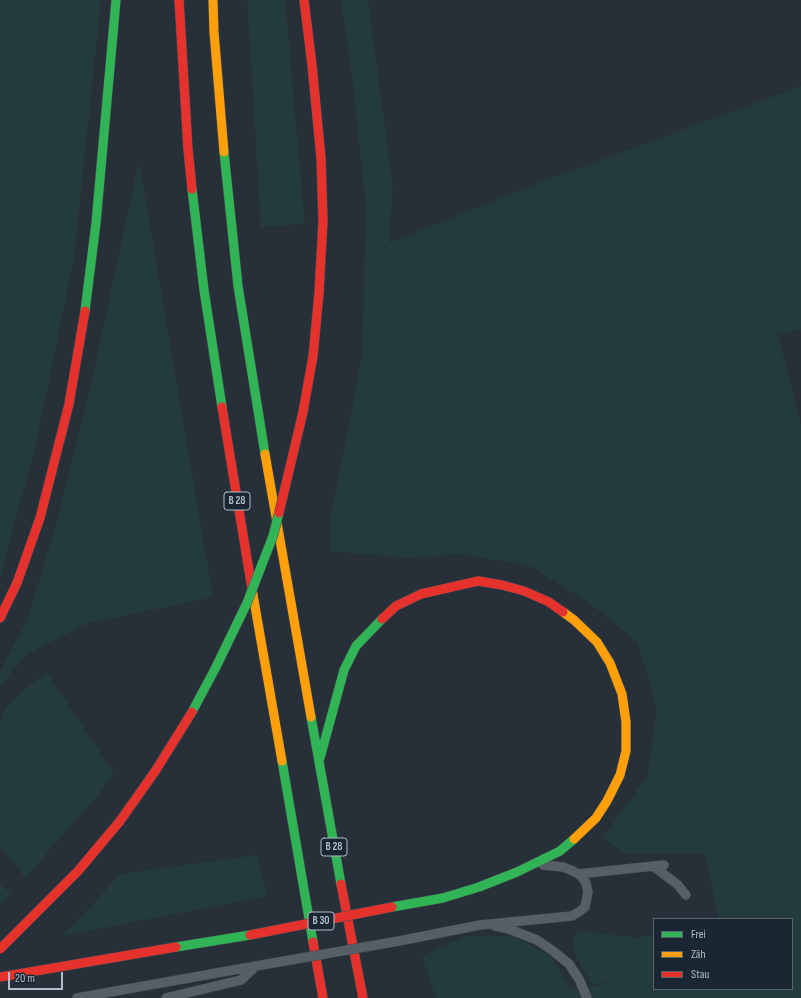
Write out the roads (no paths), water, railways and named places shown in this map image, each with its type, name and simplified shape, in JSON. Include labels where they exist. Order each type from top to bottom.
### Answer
[{"type":"highway","points":[[0,618],[17,583],[40,518],[69,404],[83,326],[96,223],[116,0]]},
{"type":"highway","name":"B 28","points":[[179,0],[188,149],[204,290],[227,444],[322,998]]},
{"type":"highway","name":"B 28","points":[[213,0],[223,147],[238,286],[261,432],[319,765],[363,998]]},
{"type":"highway","points":[[0,949],[78,871],[120,821],[156,770],[187,722],[216,667],[247,603],[273,536],[303,412],[313,356],[319,293],[322,221],[319,142],[304,0]]},
{"type":"highway","points":[[319,765],[344,670],[356,646],[374,626],[396,606],[421,594],[478,581],[524,591],[549,602],[574,620],[597,642],[610,663],[622,694],[626,722],[626,751],[620,775],[608,801],[596,818],[560,851],[533,864]]},
{"type":"highway","name":"B 30","points":[[0,977],[250,935],[443,898],[479,888],[518,872],[533,864]]},
{"type":"lane","points":[[76,998],[399,941],[480,925],[572,916],[585,906],[588,892],[586,883],[578,874],[563,867],[533,864]]},
{"type":"lane","points":[[578,874],[664,865]]},
{"type":"lane","points":[[653,866],[678,885],[686,895]]},
{"type":"lane","points":[[480,925],[498,926],[537,940],[569,964],[579,979],[587,998]]},
{"type":"lane","points":[[166,998],[241,980],[256,966]]}]
